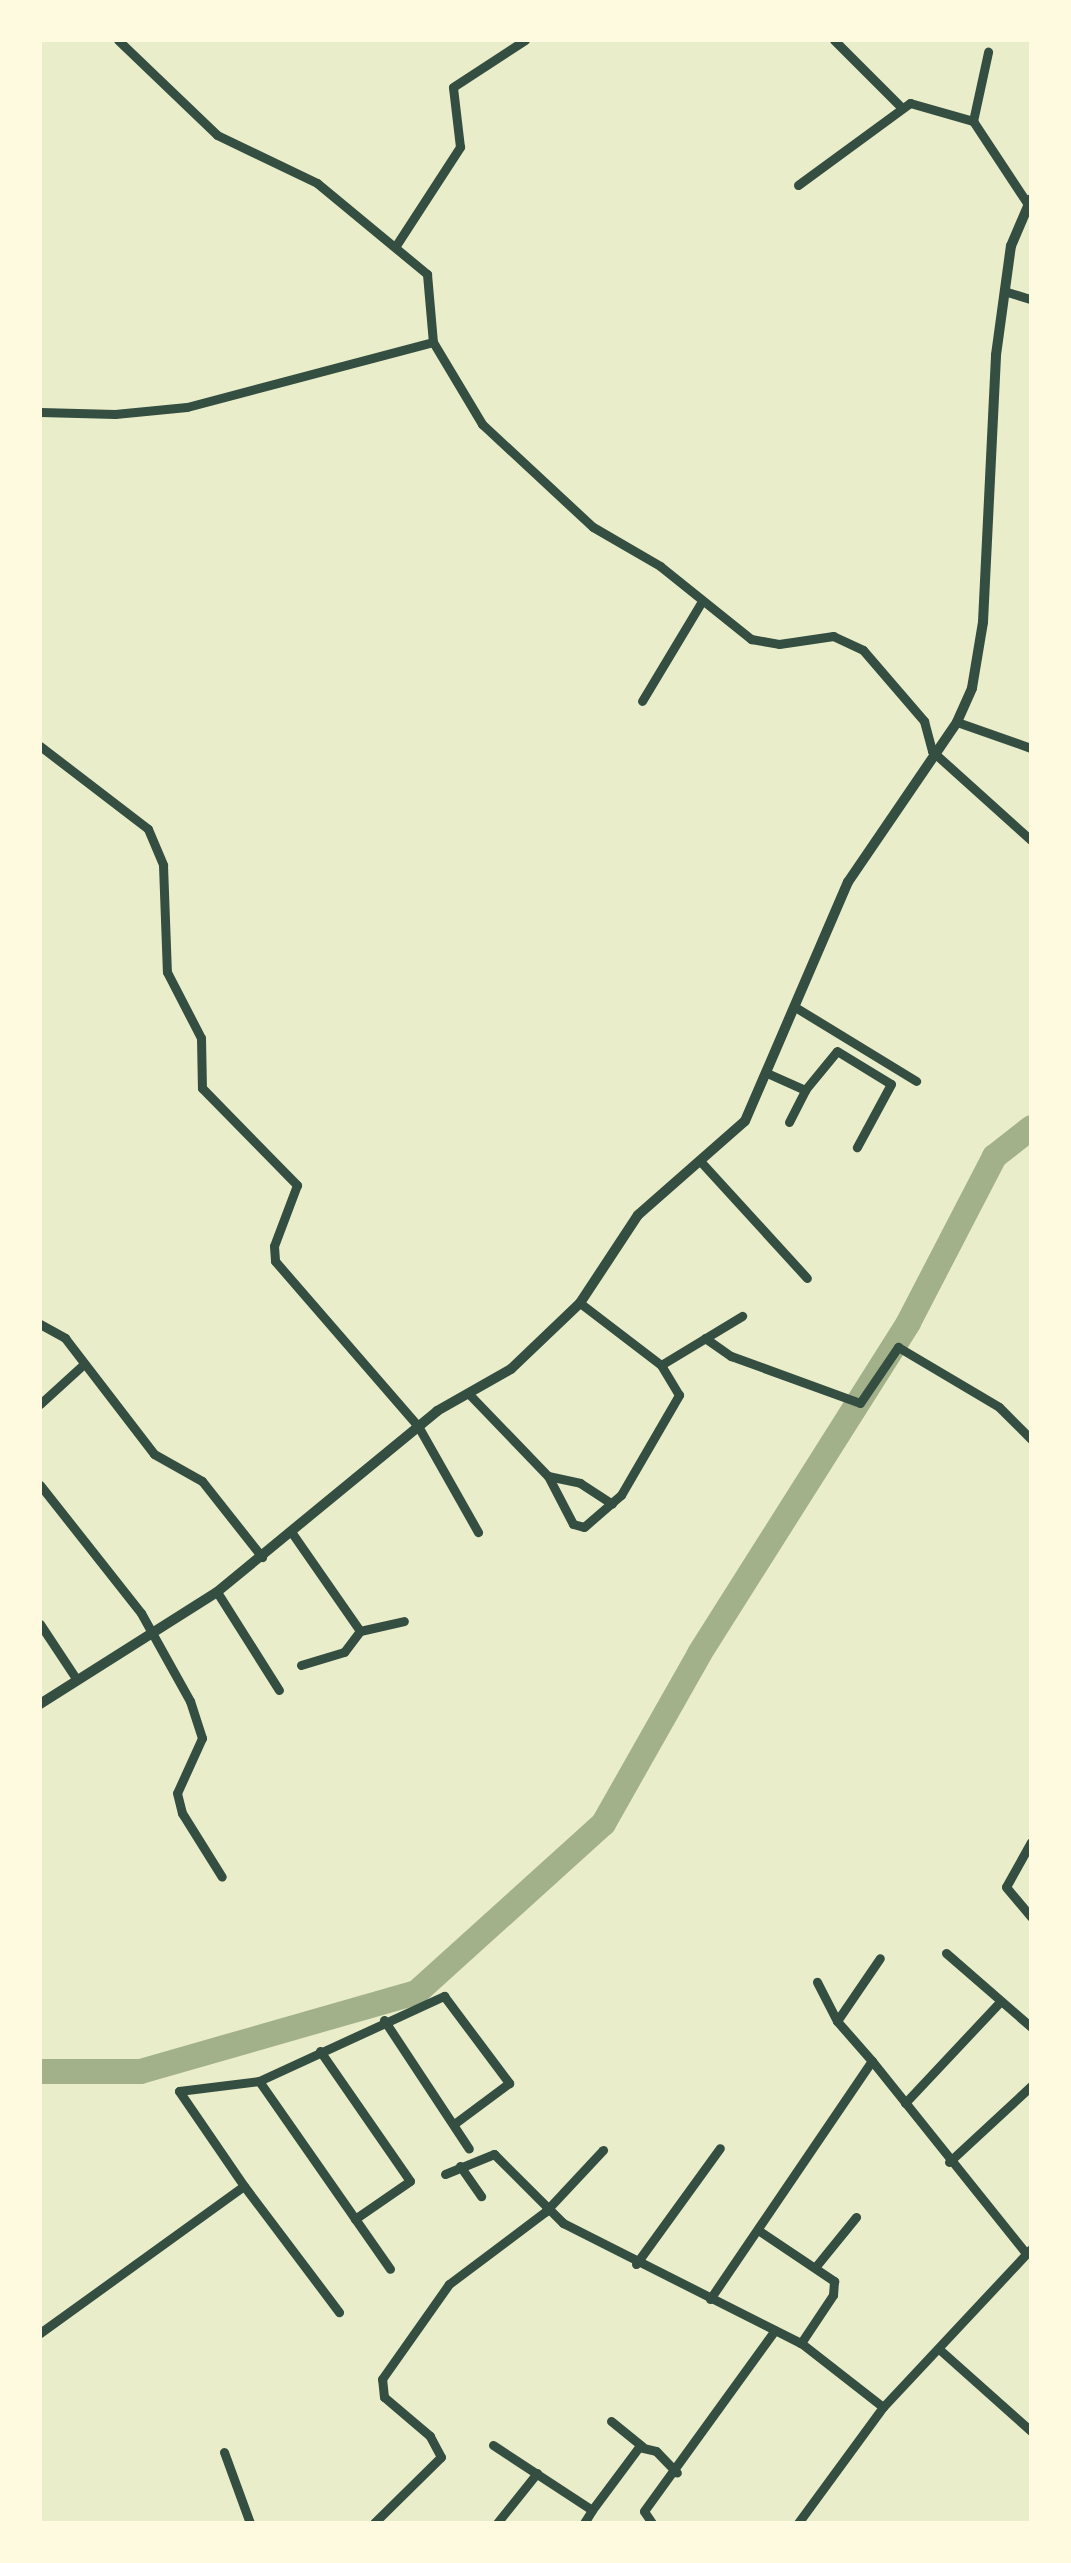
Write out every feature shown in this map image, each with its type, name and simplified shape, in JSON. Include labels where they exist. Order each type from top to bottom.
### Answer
[{"type":"street","points":[[118,40],[216,135],[317,183],[396,244],[432,285],[433,342],[490,434],[593,527],[660,566],[751,640],[780,644],[833,636],[863,650],[924,721],[932,750],[1031,840]]},
{"type":"street","points":[[396,244],[460,147],[450,98],[456,83],[525,40]]},
{"type":"street","points":[[834,40],[900,106]]},
{"type":"street","points":[[973,121],[988,52]]},
{"type":"street","points":[[40,1704],[217,1592],[292,1534],[418,1426],[511,1369],[580,1303],[638,1215],[745,1121],[852,875],[932,750],[957,722],[972,688],[983,622],[989,433],[1004,291],[1029,201],[973,121],[922,104],[900,106],[798,185]]},
{"type":"street","points":[[1004,291],[1031,299]]},
{"type":"street","points":[[40,412],[187,407],[433,342]]},
{"type":"street","points":[[642,701],[701,603]]},
{"type":"street","points":[[957,722],[1031,748]]},
{"type":"street","points":[[40,746],[148,828],[164,865],[167,972],[202,1038],[202,1088],[297,1185],[274,1246],[275,1261],[418,1426],[478,1532]]},
{"type":"street","points":[[796,1007],[916,1082]]},
{"type":"street","points":[[789,1122],[805,1090],[837,1051],[891,1084],[856,1147]]},
{"type":"street","points":[[767,1073],[805,1090]]},
{"type":"street","points":[[702,1162],[807,1278]]},
{"type":"street","points":[[468,1393],[548,1476],[576,1527],[612,1504],[676,1402],[677,1386],[661,1365],[580,1303]]},
{"type":"street","points":[[661,1365],[742,1316]]},
{"type":"street","points":[[40,1324],[65,1338],[154,1454],[202,1481],[262,1557]]},
{"type":"street","points":[[704,1338],[757,1364],[830,1388],[860,1403],[898,1346],[999,1407],[1031,1438]]},
{"type":"street","points":[[40,1404],[84,1364]]},
{"type":"street","points":[[548,1476],[580,1483],[612,1504]]},
{"type":"street","points":[[40,1486],[153,1632],[202,1738],[177,1793],[182,1813],[222,1877]]},
{"type":"street","points":[[292,1534],[360,1631]]},
{"type":"street","points":[[217,1592],[278,1690]]},
{"type":"street","points":[[301,1664],[344,1652],[360,1631],[404,1622]]},
{"type":"street","points":[[40,1624],[77,1680]]},
{"type":"street","points":[[1031,1842],[1006,1888],[1031,1917]]},
{"type":"street","points":[[946,1953],[1031,2027]]},
{"type":"street","points":[[837,2021],[880,1958]]},
{"type":"street","points":[[798,2523],[883,2407],[1029,2251],[949,2162],[837,2021],[816,1982]]},
{"type":"street","points":[[339,2312],[244,2186],[180,2092],[259,2081],[384,2020],[444,1996],[509,2083],[454,2124]]},
{"type":"street","points":[[905,2103],[999,2002]]},
{"type":"street","points":[[384,2020],[469,2149]]},
{"type":"street","points":[[320,2052],[410,2181],[355,2219]]},
{"type":"street","points":[[710,2300],[872,2061]]},
{"type":"street","points":[[259,2081],[390,2269]]},
{"type":"street","points":[[949,2162],[1031,2086]]},
{"type":"street","points":[[636,2264],[720,2148]]},
{"type":"street","points":[[374,2523],[440,2456],[430,2436],[384,2397],[382,2379],[449,2284],[545,2212],[603,2150]]},
{"type":"street","points":[[444,2174],[494,2154],[545,2212],[636,2264],[801,2343],[883,2407]]},
{"type":"street","points":[[460,2166],[481,2196]]},
{"type":"street","points":[[40,2334],[244,2186]]},
{"type":"street","points":[[818,2265],[856,2217]]},
{"type":"street","points":[[758,2230],[818,2265],[835,2288],[801,2343]]},
{"type":"street","points":[[652,2523],[643,2513],[677,2473],[775,2330]]},
{"type":"street","points":[[939,2349],[1031,2432]]},
{"type":"street","points":[[611,2421],[677,2473]]},
{"type":"street","points":[[494,2445],[592,2510]]},
{"type":"street","points":[[584,2523],[642,2446]]},
{"type":"street","points":[[224,2452],[250,2523]]},
{"type":"street","points":[[497,2523],[536,2473]]},
{"type":"waterway","points":[[40,2071],[140,2071],[416,1992],[603,1823],[699,1653],[908,1322],[994,1156],[1031,1127]]}]
